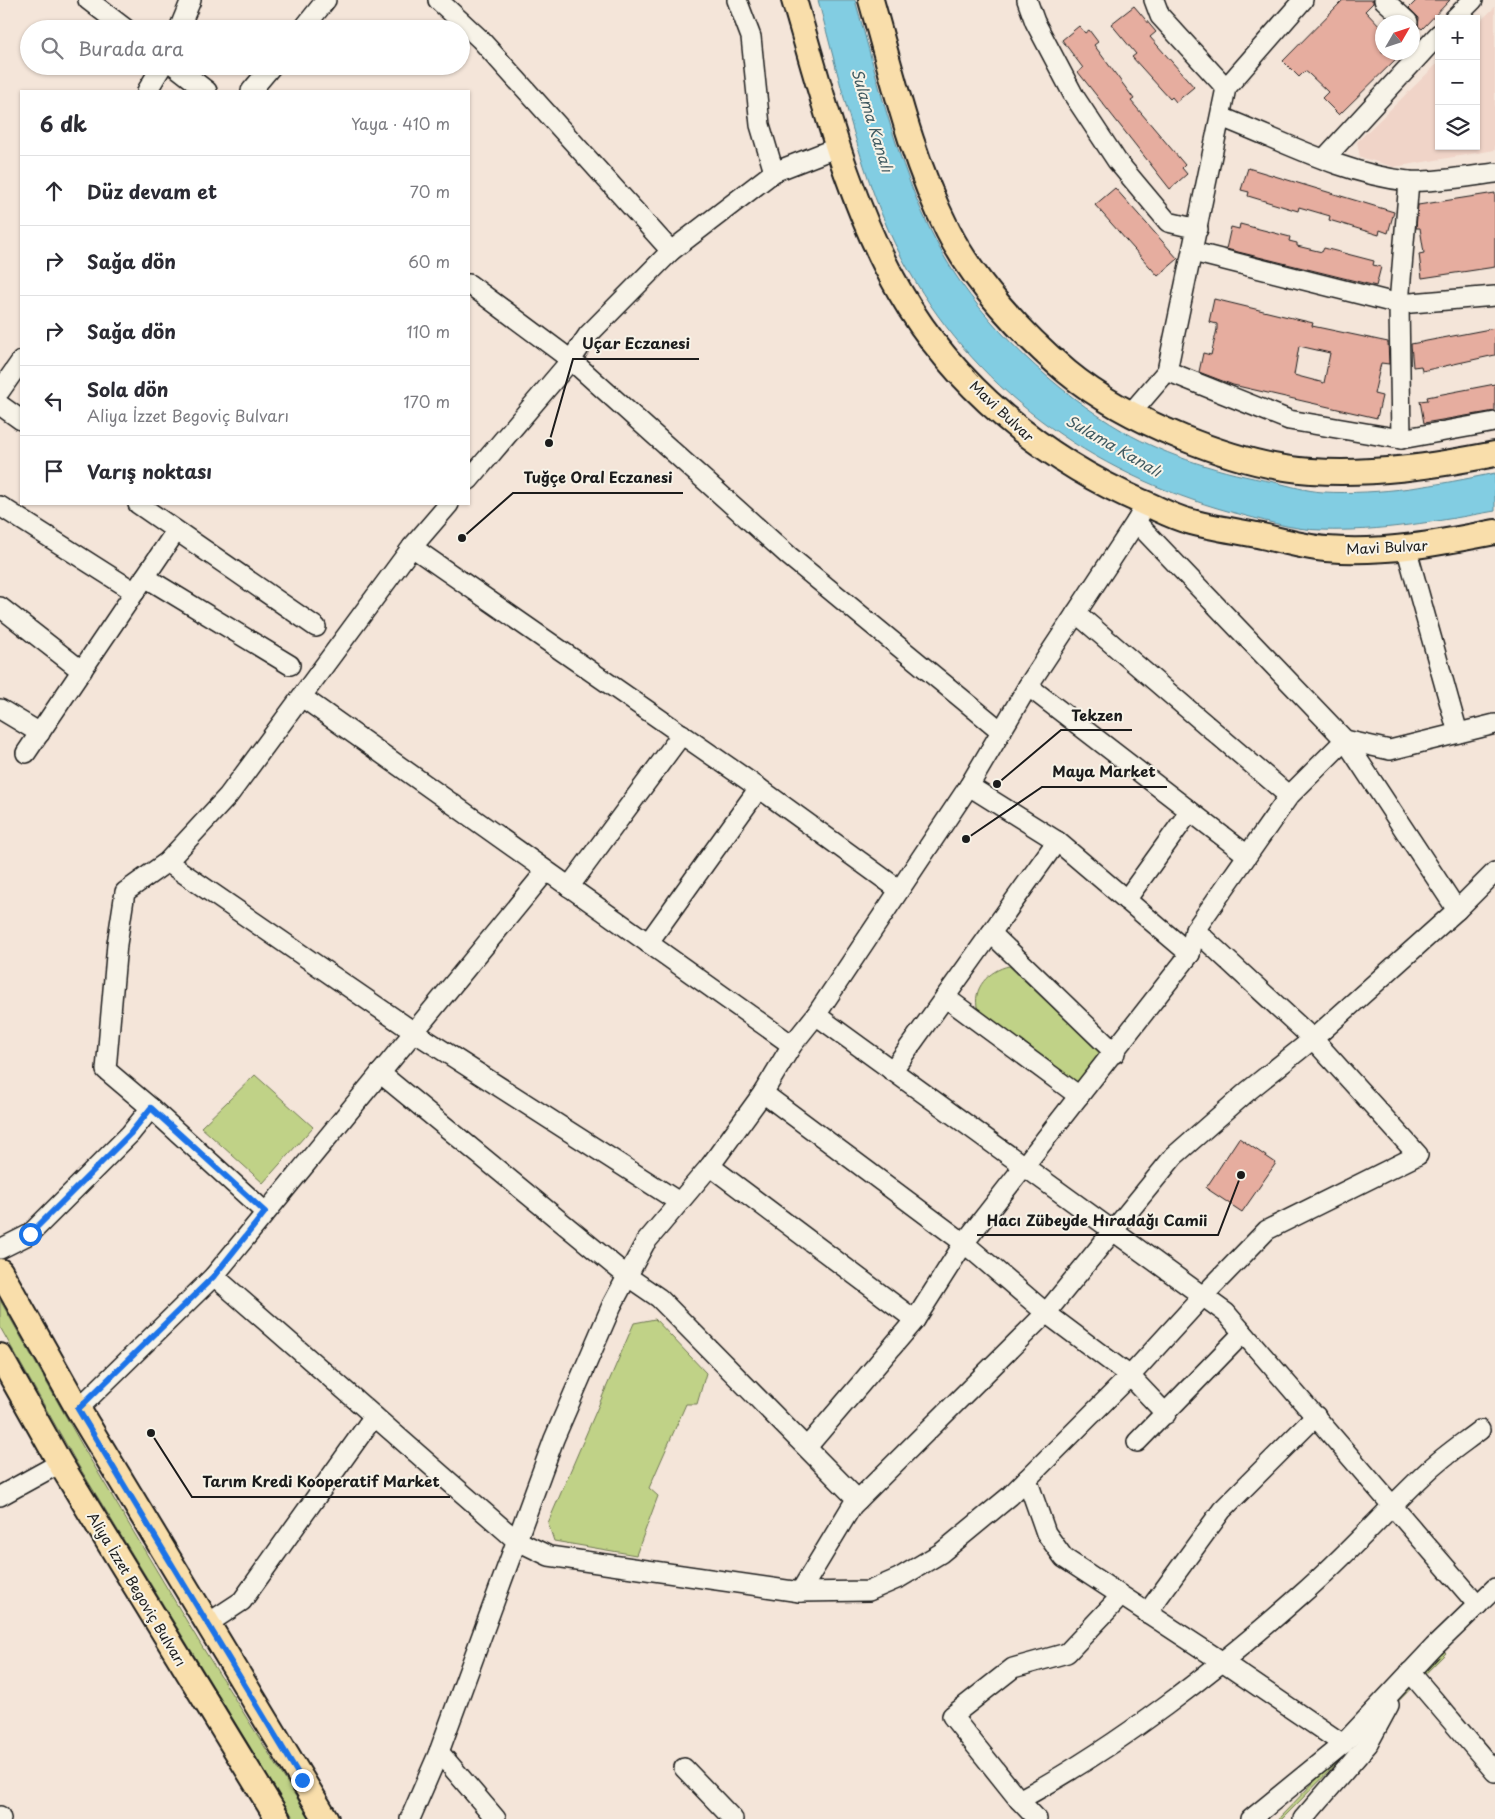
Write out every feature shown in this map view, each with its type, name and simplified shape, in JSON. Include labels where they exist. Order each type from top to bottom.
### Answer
[{"type":"main road","name":"Mavi Bulvar","points":[[794,0],[838,147],[875,244],[900,292],[933,342],[987,401],[1032,440],[1112,489],[1141,513],[1325,549],[1406,547],[1495,532]]},
{"type":"main road","points":[[871,0],[918,160],[948,232],[983,284],[1022,330],[1068,373],[1131,413],[1214,450],[1268,464],[1309,471],[1392,471],[1495,454]]},
{"type":"main road","points":[[0,1271],[78,1409],[206,1624],[326,1819]]},
{"type":"main road","name":"Aliya İzzet Begoviç Bulvarı","points":[[0,1356],[60,1463],[278,1819]]},
{"type":"street","points":[[88,0],[114,20]]},
{"type":"street","points":[[183,20],[191,0]]},
{"type":"street","points":[[310,20],[326,0]]},
{"type":"street","points":[[438,0],[460,20]]},
{"type":"street","points":[[737,0],[747,23],[752,45],[760,125],[774,172]]},
{"type":"street","points":[[1027,0],[1035,22],[1074,96],[1117,161],[1168,222],[1198,229]]},
{"type":"street","points":[[1154,0],[1160,16],[1226,88]]},
{"type":"street","points":[[1131,413],[1167,371],[1226,88],[1302,0]]},
{"type":"street","points":[[1384,0],[1400,15]]},
{"type":"street","points":[[1458,15],[1472,0]]},
{"type":"street","points":[[470,30],[671,251]]},
{"type":"street","points":[[1324,159],[1434,39],[1420,31]]},
{"type":"street","points":[[148,90],[157,75]]},
{"type":"street","points":[[187,75],[206,90]]},
{"type":"street","points":[[252,90],[264,75]]},
{"type":"street","points":[[1221,117],[1324,159],[1376,175],[1409,181],[1495,174]]},
{"type":"street","points":[[470,479],[571,360],[588,335],[671,251],[774,172],[838,147]]},
{"type":"street","points":[[1401,439],[1399,304],[1409,181]]},
{"type":"street","points":[[1193,252],[1399,304],[1495,296]]},
{"type":"street","points":[[470,285],[571,360],[789,556],[1001,731]]},
{"type":"street","points":[[1,387],[20,362]]},
{"type":"street","points":[[1167,371],[1289,420],[1401,439],[1495,422]]},
{"type":"street","points":[[0,405],[20,419]]},
{"type":"street","points":[[139,505],[316,627]]},
{"type":"street","points":[[265,1212],[151,1108],[106,1070],[117,944],[125,892],[167,862],[228,796],[412,547],[448,505]]},
{"type":"street","points":[[0,506],[290,665]]},
{"type":"street","points":[[410,1819],[439,1752],[554,1439],[612,1305],[627,1276],[645,1244],[710,1166],[763,1093],[792,1045],[816,1015],[898,889],[969,786],[1028,686],[1141,513],[1346,740],[1457,910]]},
{"type":"street","points":[[26,753],[176,531]]},
{"type":"street","points":[[412,547],[759,788],[898,889]]},
{"type":"street","points":[[1406,547],[1458,733]]},
{"type":"street","points":[[0,607],[82,671]]},
{"type":"street","points":[[1076,613],[1289,796]]},
{"type":"street","points":[[1028,686],[1247,856]]},
{"type":"street","points":[[302,697],[792,1045]]},
{"type":"street","points":[[0,709],[40,733]]},
{"type":"street","points":[[1346,740],[1390,750],[1495,724]]},
{"type":"street","points":[[569,887],[682,734]]},
{"type":"street","points":[[807,1447],[915,1320],[964,1243],[1115,1053],[1190,954],[1195,930],[1289,796],[1346,740]]},
{"type":"street","points":[[969,786],[1057,841],[1190,954]]},
{"type":"street","points":[[648,943],[759,788]]},
{"type":"street","points":[[1126,900],[1190,811]]},
{"type":"street","points":[[892,1071],[1057,841]]},
{"type":"street","points":[[167,862],[414,1032],[679,1202]]},
{"type":"street","points":[[78,1409],[214,1276],[546,871]]},
{"type":"street","points":[[800,1592],[852,1506],[1046,1313],[1115,1231],[1174,1156],[1248,1091],[1313,1039],[1457,910],[1495,872]]},
{"type":"street","points":[[214,1276],[516,1540],[549,1556],[800,1592],[868,1591],[899,1578],[941,1553],[1010,1496],[1130,1376],[1203,1296],[1267,1230],[1418,1155],[1313,1039],[1195,930]]},
{"type":"street","points":[[991,933],[1115,1053]]},
{"type":"street","points":[[945,997],[1080,1096]]},
{"type":"street","points":[[816,1015],[1226,1313],[1478,1605]]},
{"type":"street","points":[[380,1073],[627,1276],[659,1298],[858,1500]]},
{"type":"street","points":[[763,1093],[964,1243],[1046,1313],[1130,1376],[1166,1414]]},
{"type":"street","points":[[0,1249],[30,1234],[130,1134],[151,1108]]},
{"type":"street","points":[[710,1166],[915,1320]]},
{"type":"street","points":[[1137,1442],[1244,1333]]},
{"type":"street","points":[[206,1624],[242,1601],[374,1416]]},
{"type":"street","points":[[1147,1613],[1222,1510],[1316,1416]]},
{"type":"street","points":[[1019,1800],[1070,1772],[1156,1712],[1221,1661],[1303,1594],[1430,1469],[1480,1430]]},
{"type":"street","points":[[0,1496],[60,1463]]},
{"type":"street","points":[[1027,1479],[1046,1533],[1064,1558],[1343,1744]]},
{"type":"street","points":[[1251,1819],[1343,1744],[1410,1672],[1495,1588]]},
{"type":"street","points":[[1038,1819],[1019,1800],[952,1716],[1014,1668],[1067,1653],[1121,1596]]},
{"type":"street","points":[[1410,1672],[1495,1772]]},
{"type":"street","points":[[1303,1819],[1368,1744],[1410,1672]]},
{"type":"street","points":[[439,1752],[496,1819]]},
{"type":"street","points":[[684,1768],[733,1819]]},
{"type":"shaded area","points":[[1495,7],[1495,150],[1394,167],[1360,157],[1357,142],[1435,66],[1435,150],[1480,150],[1480,21]]},
{"type":"green space","points":[[1009,966],[1107,1059],[1082,1092],[978,1010],[977,995],[983,982],[995,972]]},
{"type":"green space","points":[[255,1075],[313,1127],[263,1183],[201,1127]]},
{"type":"green space","points":[[0,1300],[87,1454],[201,1645],[310,1819],[294,1819],[75,1460],[0,1327]]},
{"type":"green space","points":[[655,1319],[706,1373],[697,1404],[686,1404],[649,1488],[658,1496],[636,1555],[554,1541],[548,1523],[634,1323]]},
{"type":"green space","points":[[1443,1650],[1446,1653],[1282,1819],[1278,1819]]},
{"type":"water","name":"Sulama Kanalı","points":[[818,0],[855,0],[903,165],[929,228],[961,283],[1001,332],[1048,377],[1073,397],[1123,431],[1158,449],[1216,469],[1311,491],[1345,493],[1388,490],[1431,485],[1495,473],[1495,511],[1409,525],[1365,529],[1310,530],[1287,526],[1231,512],[1179,495],[1130,474],[1083,449],[1040,419],[1000,386],[963,347],[930,305],[902,258],[875,198],[864,165]]},
{"type":"building","points":[[1343,0],[1373,0],[1373,3],[1365,11],[1375,22],[1375,60],[1395,60],[1339,115],[1322,98],[1328,92],[1305,71],[1299,77],[1283,61]]},
{"type":"building","points":[[1417,0],[1450,0],[1422,29],[1420,28],[1420,15],[1416,15],[1409,8]]},
{"type":"building","points":[[1134,6],[1156,32],[1150,37],[1194,87],[1176,102],[1172,97],[1170,99],[1132,57],[1136,54],[1111,24]]},
{"type":"building","points":[[1079,26],[1085,33],[1089,30],[1098,42],[1094,45],[1134,99],[1131,101],[1185,165],[1182,168],[1187,174],[1170,189],[1078,72],[1083,68],[1062,40]]},
{"type":"building","points":[[1248,168],[1394,212],[1388,233],[1380,230],[1379,235],[1329,220],[1330,216],[1299,207],[1298,211],[1248,196],[1249,192],[1241,190]]},
{"type":"building","points":[[1115,188],[1178,259],[1158,276],[1095,205]]},
{"type":"building","points":[[1495,193],[1495,267],[1422,278],[1419,254],[1424,253],[1420,228],[1416,228],[1418,205]]},
{"type":"building","points":[[1240,224],[1290,237],[1289,241],[1297,243],[1297,246],[1322,252],[1324,248],[1374,261],[1373,265],[1381,267],[1376,286],[1226,249],[1231,227],[1239,229]]},
{"type":"building","points":[[1214,299],[1313,323],[1312,326],[1388,342],[1389,364],[1381,363],[1374,394],[1382,396],[1377,418],[1233,385],[1199,372],[1203,353],[1211,355],[1217,329],[1217,324],[1209,322]],"holes":[[[1299,346],[1330,353],[1324,383],[1294,375]]]},
{"type":"building","points":[[1495,328],[1495,355],[1422,371],[1421,366],[1413,367],[1411,344]]},
{"type":"building","points":[[1495,384],[1495,411],[1424,423],[1420,401],[1428,400],[1427,397]]},
{"type":"building","points":[[1239,1138],[1276,1163],[1242,1212],[1206,1188]]},
{"type":"place","name":"Uçar Eczanesi","points":[[549,443]]},
{"type":"place","name":"Tuğçe Oral Eczanesi","points":[[462,538]]},
{"type":"place","name":"Tekzen","points":[[997,784]]},
{"type":"place","name":"Maya Market","points":[[966,839]]},
{"type":"place","name":"Hacı Zübeyde Hıradağı Camii","points":[[1241,1175]]},
{"type":"place","name":"Tarım Kredi Kooperatif Market","points":[[151,1433]]},
{"type":"route","points":[[30,1234],[130,1134],[151,1108],[265,1212],[214,1276],[78,1409],[206,1624],[302,1780]]}]
